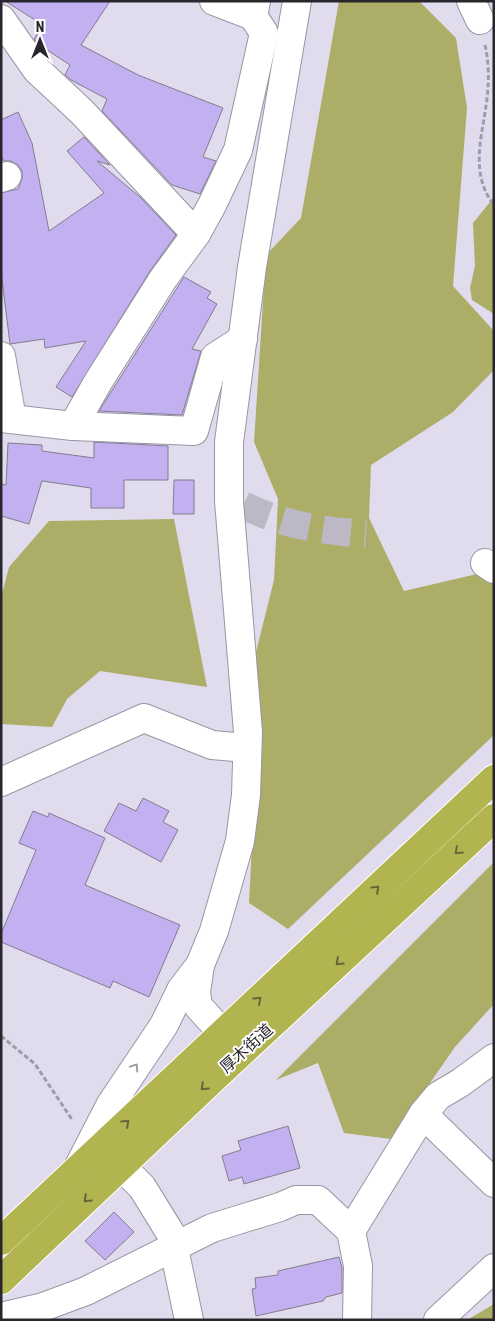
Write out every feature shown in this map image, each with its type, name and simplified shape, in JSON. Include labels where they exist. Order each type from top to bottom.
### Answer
[{"type":"highway","name":"厚木街道","points":[[1,1241],[494,779]]},
{"type":"highway","name":"厚木街道","points":[[1,1280],[494,818]]},
{"type":"street","points":[[73,426],[163,279],[196,234],[238,150],[264,33],[254,9],[214,1]]},
{"type":"street","points":[[241,1054],[198,1006],[196,992],[200,965],[214,931],[240,842],[246,795],[248,732],[236,503],[230,442],[252,267],[296,1]]},
{"type":"street","points":[[1,19],[37,70],[82,112],[196,234]]},
{"type":"street","points":[[1,356],[7,418],[73,426],[194,431],[216,357],[243,339]]},
{"type":"street","points":[[1,782],[144,718],[212,745],[247,748]]},
{"type":"street","points":[[77,1170],[111,1104],[164,1025],[181,990],[200,965]]},
{"type":"street","points":[[351,1231],[423,1114],[438,1096],[460,1083],[494,1058]]},
{"type":"street","points":[[423,1114],[494,1183]]},
{"type":"street","points":[[121,1166],[142,1187],[171,1234],[189,1320]]},
{"type":"street","points":[[1,1317],[43,1307],[69,1297],[174,1249],[212,1228],[296,1200],[318,1200],[351,1231],[358,1266],[356,1320]]},
{"type":"street","points":[[438,1320],[494,1268]]},
{"type":"path","points":[[476,10],[487,53],[488,87],[477,158],[480,179],[494,205]]},
{"type":"path","points":[[1,1036],[36,1064],[78,1127]]},
{"type":"green space","points":[[339,1],[419,1],[456,38],[467,108],[453,286],[494,331],[494,370],[453,412],[371,465],[369,518],[404,591],[494,570],[494,735],[288,929],[249,903],[256,764],[255,656],[274,580],[278,499],[254,442],[266,255],[301,218]]},
{"type":"green space","points":[[494,197],[494,314],[472,300],[470,288],[475,266],[473,223]]},
{"type":"green space","points":[[174,519],[207,687],[100,671],[67,699],[52,727],[1,724],[1,598],[9,567],[49,521]]},
{"type":"green space","points":[[494,862],[494,1004],[455,1047],[391,1139],[344,1133],[318,1063],[276,1080]]},
{"type":"green space","points":[[494,1304],[494,1320],[467,1320]]},
{"type":"building","points":[[5,1],[110,1],[81,45],[138,75],[223,108],[203,157],[216,161],[200,194],[172,185],[102,111],[107,99],[71,80],[65,75],[70,65],[38,44],[34,39],[43,25]]},
{"type":"building","points":[[18,112],[32,143],[49,231],[104,193],[67,151],[84,137],[110,165],[97,161],[141,198],[176,235],[150,271],[72,397],[56,387],[86,341],[45,348],[44,339],[10,344],[1,271],[1,193],[18,189],[22,179],[22,171],[18,165],[11,161],[4,161],[1,156],[1,120]]},
{"type":"building","points":[[184,277],[211,292],[207,298],[217,304],[192,349],[201,351],[182,415],[99,411]]},
{"type":"building","points":[[94,442],[168,446],[168,480],[124,480],[124,508],[91,508],[91,488],[42,481],[29,524],[1,516],[1,484],[6,485],[8,443],[42,445],[42,451],[94,458]]},
{"type":"building","points":[[174,480],[194,480],[194,514],[173,514]]},
{"type":"building","points":[[143,798],[169,811],[163,822],[178,830],[161,862],[104,831],[119,803],[136,811]]},
{"type":"building","points":[[33,811],[48,817],[49,813],[105,838],[85,885],[180,925],[149,997],[113,981],[110,988],[1,942],[1,934],[36,850],[19,843]]},
{"type":"building","points":[[288,1126],[300,1168],[244,1184],[242,1177],[229,1181],[222,1156],[241,1150],[238,1141]]},
{"type":"building","points":[[114,1212],[134,1232],[105,1260],[85,1241]]},
{"type":"building","points":[[339,1257],[342,1268],[342,1293],[326,1297],[323,1301],[256,1316],[252,1289],[256,1288],[255,1278],[278,1275],[278,1271]]},
{"type":"tunnel","points":[[243,505],[273,518],[303,526],[366,534]]}]
